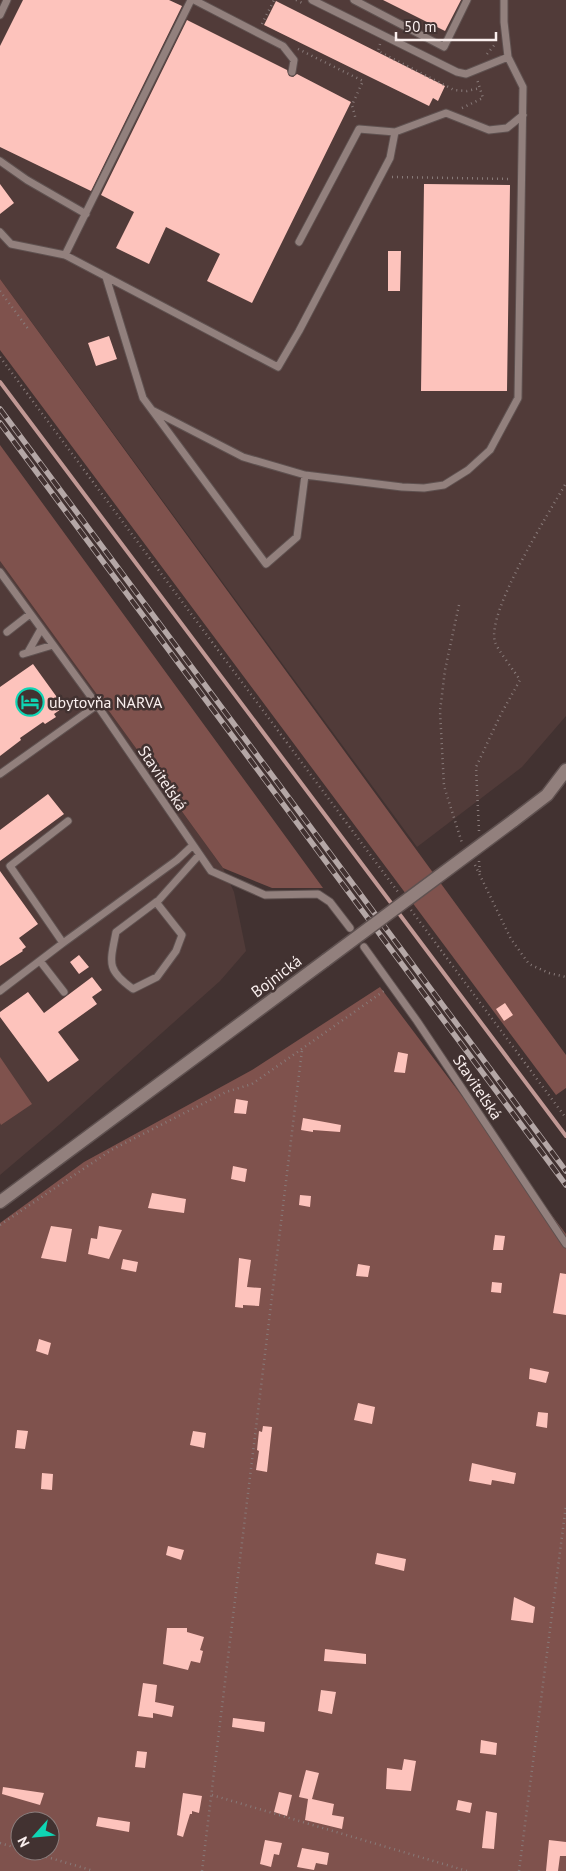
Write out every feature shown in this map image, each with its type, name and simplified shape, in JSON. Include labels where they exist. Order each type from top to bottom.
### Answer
[{"type":"street","name":"Bojnická","points":[[0,1202],[513,821],[547,795],[566,770]]},
{"type":"lane","points":[[0,15],[7,0]]},
{"type":"lane","points":[[65,254],[86,214],[95,190],[192,0],[283,46],[294,60],[292,72]]},
{"type":"lane","points":[[354,0],[444,47],[467,0]]},
{"type":"lane","points":[[152,410],[243,457],[305,475],[402,487],[424,488],[444,485],[468,470],[490,450],[518,398],[523,87],[508,57],[504,22],[504,0]]},
{"type":"lane","points":[[308,2],[457,72],[466,74],[508,57]]},
{"type":"lane","points":[[299,242],[359,128],[395,132],[446,113],[489,130],[507,128],[523,114]]},
{"type":"lane","points":[[0,232],[11,244],[65,254],[278,367],[299,331],[390,158],[395,132]]},
{"type":"lane","points":[[0,160],[27,180],[86,214]]},
{"type":"lane","points":[[106,277],[142,398],[266,564],[297,537],[305,475]]},
{"type":"lane","name":"Staviteľská","points":[[0,572],[97,705],[192,846],[211,871],[265,895],[318,894],[335,907],[350,928]]},
{"type":"lane","points":[[7,632],[30,614]]},
{"type":"lane","points":[[41,628],[25,653],[53,645]]},
{"type":"lane","points":[[0,774],[97,705]]},
{"type":"lane","points":[[64,943],[10,866],[68,821]]},
{"type":"lane","points":[[0,991],[177,860],[192,846]]},
{"type":"lane","points":[[156,902],[182,935],[176,951],[157,977],[134,989],[118,978],[110,962],[116,932],[156,902],[199,855]]},
{"type":"lane","name":"Staviteľská","points":[[364,947],[417,1021],[566,1244]]},
{"type":"lane","points":[[40,961],[64,992]]},
{"type":"path","points":[[260,29],[274,0]]},
{"type":"path","points":[[296,0],[308,2]]},
{"type":"path","points":[[283,46],[285,42],[363,81],[352,105],[359,128]]},
{"type":"path","points":[[381,43],[378,51],[454,90],[467,91],[480,88]]},
{"type":"path","points":[[380,177],[523,180]]},
{"type":"path","points":[[0,291],[28,330]]},
{"type":"path","points":[[0,357],[398,892]]},
{"type":"path","points":[[479,831],[476,767],[501,714],[520,680],[495,643],[494,627],[504,596],[566,483]]},
{"type":"path","points":[[459,605],[445,670],[440,711],[444,786],[462,844]]},
{"type":"path","points":[[479,860],[480,874]]},
{"type":"path","points":[[474,864],[511,939],[529,964],[548,973],[566,977]]},
{"type":"path","points":[[412,911],[566,1118]]},
{"type":"path","points":[[0,1224],[113,1149],[226,1092],[252,1084],[392,985]]},
{"type":"path","points":[[202,1871],[302,1050]]},
{"type":"path","points":[[519,1871],[566,1506]]},
{"type":"path","points":[[212,1795],[467,1871]]},
{"type":"path","points":[[60,1861],[94,1871]]},
{"type":"shaded area","points":[[0,0],[566,0],[566,716],[522,767],[417,847],[0,279]]},
{"type":"shaded area","points":[[0,279],[566,1055],[566,1088],[556,1095],[0,350]]},
{"type":"shaded area","points":[[0,445],[323,888],[272,888],[223,868],[0,561]]},
{"type":"shaded area","points":[[0,561],[223,868],[234,892],[246,951],[220,981],[0,1175]]},
{"type":"shaded area","points":[[380,987],[566,1234],[566,1871],[0,1871],[0,1223],[84,1162],[252,1070]]},
{"type":"shaded area","points":[[0,1057],[32,1104],[1,1125],[0,1123]]},
{"type":"building","points":[[23,0],[169,0],[182,6],[91,191],[0,147],[0,46]]},
{"type":"building","points":[[383,0],[461,0],[445,31]]},
{"type":"building","points":[[276,1],[445,86],[438,101],[433,98],[429,106],[264,25]]},
{"type":"building","points":[[187,20],[287,70],[289,76],[293,77],[297,74],[351,102],[252,303],[207,281],[220,254],[166,227],[149,264],[116,248],[134,212],[101,195]]},
{"type":"building","points":[[0,184],[14,203],[0,214]]},
{"type":"building","points":[[424,184],[510,185],[507,391],[421,391]]},
{"type":"building","points":[[388,251],[401,251],[400,291],[388,291]]},
{"type":"building","points":[[109,336],[117,359],[96,366],[88,343]]},
{"type":"building","name":"ubytovňa NARVA","points":[[33,664],[64,707],[54,714],[56,717],[45,724],[43,722],[20,738],[21,740],[0,756],[0,687]]},
{"type":"building","points":[[48,794],[64,814],[0,861],[0,830]]},
{"type":"building","points":[[0,871],[38,924],[19,938],[26,947],[23,951],[0,966]]},
{"type":"building","points":[[79,955],[89,967],[79,974],[70,962]]},
{"type":"building","points":[[92,977],[102,990],[92,997],[97,1004],[58,1032],[79,1060],[48,1082],[0,1017],[0,1012],[28,992],[44,1013]]},
{"type":"building","points":[[505,1003],[513,1015],[504,1021],[496,1009]]},
{"type":"building","points":[[398,1052],[408,1054],[405,1073],[394,1072]]},
{"type":"building","points":[[236,1099],[248,1101],[246,1114],[234,1113]]},
{"type":"building","points":[[303,1118],[341,1125],[340,1132],[301,1130]]},
{"type":"building","points":[[233,1166],[247,1169],[245,1182],[231,1179]]},
{"type":"building","points":[[152,1193],[186,1199],[184,1213],[148,1208]]},
{"type":"building","points":[[300,1195],[311,1196],[310,1207],[299,1205]]},
{"type":"building","points":[[51,1226],[72,1229],[66,1262],[41,1258]]},
{"type":"building","points":[[99,1226],[122,1230],[109,1259],[88,1254],[91,1238],[97,1239]]},
{"type":"building","points":[[495,1235],[505,1236],[503,1250],[493,1250]]},
{"type":"building","points":[[239,1258],[251,1260],[247,1287],[261,1288],[259,1306],[243,1305],[243,1308],[235,1307]]},
{"type":"building","points":[[123,1259],[138,1262],[136,1272],[121,1269]]},
{"type":"building","points":[[358,1264],[370,1266],[368,1277],[356,1276]]},
{"type":"building","points":[[560,1273],[566,1274],[566,1315],[553,1313]]},
{"type":"building","points":[[492,1282],[502,1283],[501,1293],[491,1292]]},
{"type":"building","points":[[39,1339],[51,1343],[48,1355],[36,1351]]},
{"type":"building","points":[[530,1368],[549,1372],[546,1383],[529,1379]]},
{"type":"building","points":[[358,1403],[375,1407],[372,1424],[354,1420]]},
{"type":"building","points":[[538,1412],[548,1413],[547,1428],[536,1426]]},
{"type":"building","points":[[263,1426],[272,1427],[267,1472],[256,1470],[259,1451],[257,1450],[259,1431],[262,1432]]},
{"type":"building","points":[[17,1430],[28,1431],[25,1449],[15,1448]]},
{"type":"building","points":[[193,1431],[206,1433],[204,1448],[190,1445]]},
{"type":"building","points":[[472,1463],[516,1473],[514,1484],[492,1480],[491,1485],[469,1481]]},
{"type":"building","points":[[42,1473],[53,1474],[52,1490],[41,1489]]},
{"type":"building","points":[[168,1546],[184,1550],[181,1560],[166,1555]]},
{"type":"building","points":[[377,1553],[406,1559],[404,1571],[375,1564]]},
{"type":"building","points":[[514,1597],[535,1607],[533,1623],[511,1620]]},
{"type":"building","points":[[167,1628],[187,1628],[187,1632],[204,1637],[200,1650],[203,1651],[200,1663],[191,1661],[188,1670],[163,1664]]},
{"type":"building","points":[[325,1649],[366,1654],[366,1664],[324,1661]]},
{"type":"building","points":[[143,1683],[157,1685],[155,1702],[174,1706],[172,1717],[153,1713],[153,1718],[138,1716]]},
{"type":"building","points":[[321,1690],[336,1692],[332,1714],[318,1711]]},
{"type":"building","points":[[233,1718],[265,1722],[264,1732],[232,1727]]},
{"type":"building","points":[[481,1740],[497,1743],[496,1755],[480,1753]]},
{"type":"building","points":[[137,1751],[147,1752],[145,1768],[135,1767]]},
{"type":"building","points":[[404,1759],[416,1761],[411,1791],[386,1789],[387,1768],[402,1770]]},
{"type":"building","points":[[306,1770],[319,1773],[312,1799],[334,1804],[332,1815],[344,1817],[342,1829],[305,1820],[308,1799],[299,1797]]},
{"type":"building","points":[[3,1787],[44,1793],[40,1805],[2,1794]]},
{"type":"building","points":[[279,1792],[292,1795],[287,1816],[274,1812]]},
{"type":"building","points":[[183,1793],[202,1796],[199,1813],[192,1811],[192,1814],[190,1814],[183,1837],[177,1835]]},
{"type":"building","points":[[458,1800],[472,1803],[470,1813],[456,1810]]},
{"type":"building","points":[[486,1811],[497,1813],[494,1849],[482,1848]]},
{"type":"building","points":[[98,1817],[130,1822],[129,1832],[96,1826]]},
{"type":"building","points":[[265,1840],[282,1843],[279,1855],[274,1854],[271,1867],[260,1864]]},
{"type":"building","points":[[549,1840],[566,1842],[566,1856],[560,1856],[558,1871],[546,1871]]},
{"type":"building","points":[[302,1848],[329,1853],[327,1865],[316,1863],[314,1870],[297,1867]]},
{"type":"waterway","points":[[0,382],[566,1136]]},
{"type":"railway","points":[[0,409],[566,1171]]},
{"type":"railway","points":[[0,423],[566,1185]]},
{"type":"place","name":"ubytovňa NARVA","points":[[30,702]]}]
